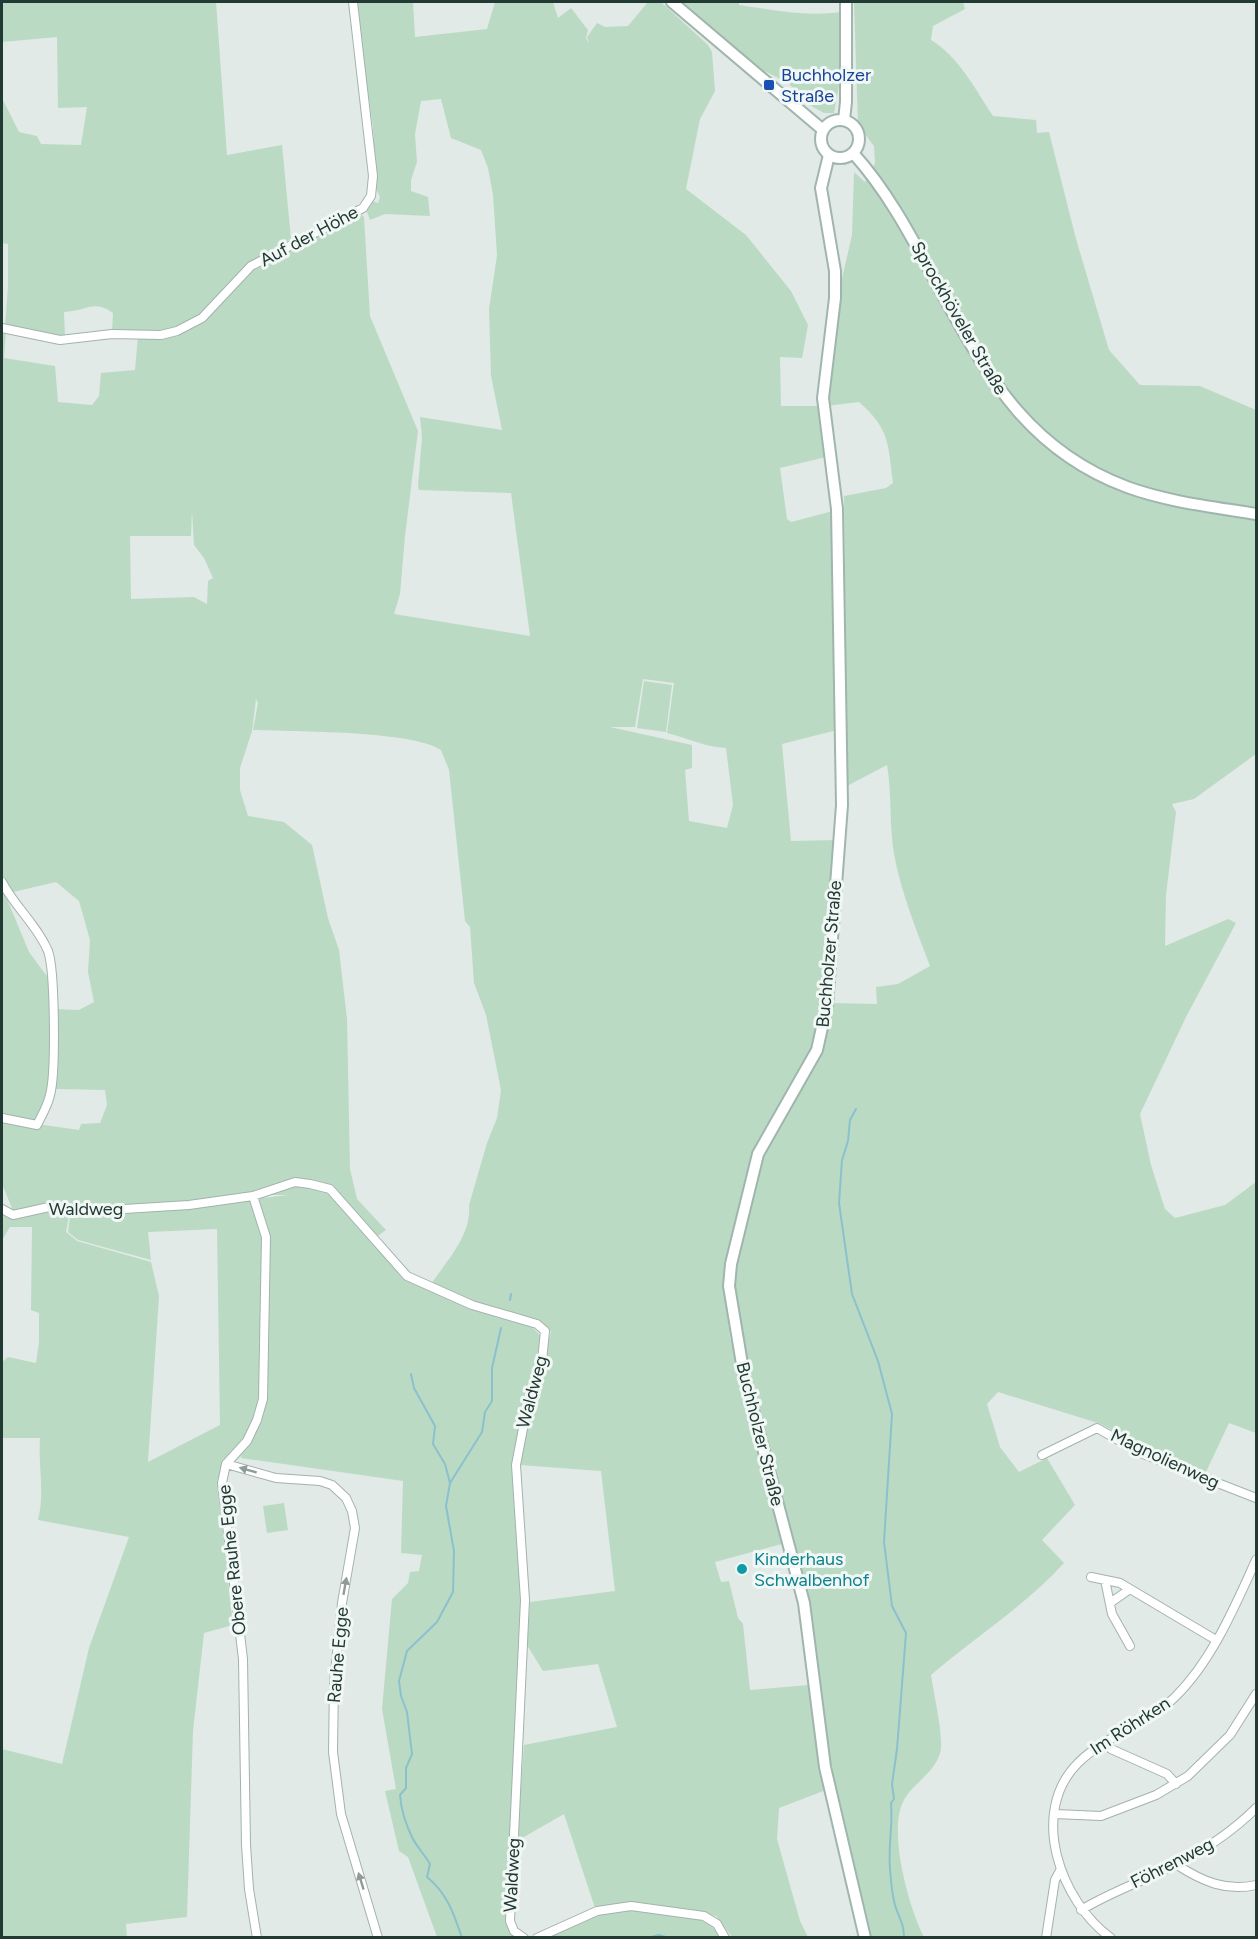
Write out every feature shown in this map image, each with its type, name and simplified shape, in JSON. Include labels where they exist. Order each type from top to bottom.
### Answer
[{"type":"street","name":"Auf der Höhe","points":[[2,328],[60,340],[112,334],[161,335],[177,331],[202,318],[251,266],[363,208],[371,196],[374,176],[353,2]]},
{"type":"street","points":[[672,2],[823,130]]},
{"type":"street","points":[[844,120],[846,2]]},
{"type":"street","points":[[844,120],[857,131],[858,142],[853,153],[839,158],[829,155],[821,142],[823,130],[832,122],[844,120]]},
{"type":"street","name":"Sprockhöveler Straße","points":[[853,153],[896,209],[944,298],[997,386],[1036,433],[1071,459],[1128,487],[1197,504],[1257,514]]},
{"type":"street","name":"Buchholzer Straße","points":[[829,155],[821,188],[835,271],[835,298],[823,398],[836,479],[842,805],[827,1005],[817,1050],[758,1154],[731,1264],[729,1286],[744,1376],[804,1603],[825,1767],[866,1938]]},
{"type":"street","points":[[2,882],[10,898],[42,939],[48,953],[53,978],[51,1094],[38,1125],[2,1118]]},
{"type":"street","name":"Waldweg","points":[[2,1209],[13,1215],[49,1207],[108,1210],[166,1207],[254,1196],[296,1182],[330,1190],[407,1276],[472,1305],[537,1324],[545,1331],[542,1360],[526,1413],[516,1465],[525,1600],[510,1921],[514,1930],[524,1938]]},
{"type":"street","name":"Obere Rauhe Egge","points":[[254,1196],[266,1237],[263,1399],[257,1420],[247,1441],[226,1464],[222,1483],[244,1670],[249,1889],[257,1938]]},
{"type":"street","name":"Magnolienweg","points":[[1042,1455],[1097,1428],[1141,1453],[1257,1498]]},
{"type":"street","name":"Rauhe Egge","points":[[226,1464],[276,1478],[320,1481],[332,1485],[346,1498],[352,1511],[355,1528],[342,1603],[334,1683],[333,1752],[341,1814],[378,1938]]},
{"type":"street","name":"Im Röhrken","points":[[1111,1938],[1082,1910],[1069,1889],[1061,1869],[1055,1839],[1055,1814],[1063,1784],[1076,1764],[1106,1742],[1150,1718],[1176,1696],[1216,1640],[1257,1560]]},
{"type":"street","points":[[1091,1577],[1130,1589],[1216,1640]]},
{"type":"street","points":[[1105,1580],[1119,1628],[1130,1646]]},
{"type":"street","points":[[1110,1603],[1130,1589]]},
{"type":"street","points":[[1055,1814],[1101,1816],[1156,1795],[1176,1784],[1205,1762],[1230,1735],[1257,1694]]},
{"type":"street","points":[[1106,1742],[1111,1749],[1127,1758],[1167,1774],[1176,1784]]},
{"type":"street","name":"Föhrenweg","points":[[1082,1910],[1114,1892],[1177,1864],[1217,1841],[1257,1808]]},
{"type":"street","points":[[1177,1864],[1196,1878],[1216,1885],[1237,1888],[1257,1885]]},
{"type":"street","name":"Im Röhrken","points":[[1046,1938],[1055,1880],[1061,1869]]},
{"type":"street","points":[[537,1938],[597,1911],[630,1906],[696,1913],[717,1924],[725,1938]]},
{"type":"green space","points":[[2,2],[216,2],[227,155],[282,145],[291,239],[249,264],[201,314],[188,323],[161,333],[112,332],[113,313],[95,306],[64,312],[65,338],[5,326],[8,244],[2,243],[2,98],[19,132],[37,136],[41,144],[81,145],[87,107],[58,108],[57,37],[2,42]]},
{"type":"green space","points":[[355,2],[413,2],[415,37],[487,29],[495,2],[553,2],[558,18],[571,8],[588,30],[586,38],[589,44],[587,37],[597,23],[605,27],[628,26],[648,2],[661,2],[708,45],[712,52],[715,91],[700,119],[686,189],[746,235],[791,291],[808,325],[802,358],[780,357],[781,406],[819,406],[826,457],[780,468],[787,519],[791,522],[833,511],[837,730],[782,744],[791,841],[836,840],[817,1059],[827,1033],[830,1003],[877,1004],[876,987],[898,984],[930,966],[909,910],[897,868],[892,843],[887,765],[847,786],[844,496],[886,488],[893,483],[886,438],[877,421],[859,402],[826,406],[841,283],[852,235],[854,172],[865,182],[875,163],[874,146],[858,125],[854,2],[963,2],[965,9],[933,26],[931,40],[958,64],[993,116],[1036,120],[1037,133],[1049,132],[1076,239],[1109,350],[1140,385],[1200,386],[1256,410],[1256,754],[1194,799],[1172,804],[1176,812],[1166,895],[1165,946],[1228,919],[1236,923],[1186,1017],[1140,1114],[1151,1165],[1165,1209],[1175,1218],[1225,1205],[1256,1182],[1256,1433],[1229,1423],[1205,1474],[1154,1454],[1101,1424],[998,1392],[987,1404],[1000,1447],[1019,1472],[1047,1458],[1075,1505],[1042,1540],[1064,1563],[1033,1593],[931,1675],[941,1748],[936,1763],[904,1800],[899,1813],[898,1830],[902,1869],[912,1908],[924,1937],[871,1937],[831,1764],[809,1598],[770,1456],[734,1308],[731,1238],[724,1291],[730,1337],[782,1544],[715,1562],[721,1582],[729,1581],[738,1618],[743,1624],[750,1690],[809,1685],[826,1790],[779,1808],[777,1839],[800,1921],[808,1937],[732,1937],[716,1916],[656,1906],[626,1904],[595,1908],[564,1814],[517,1841],[524,1745],[617,1727],[598,1664],[543,1671],[527,1645],[530,1602],[615,1591],[601,1471],[520,1465],[551,1331],[536,1320],[477,1304],[431,1284],[451,1257],[467,1226],[469,1205],[487,1143],[497,1118],[501,1090],[486,1015],[474,983],[470,927],[465,921],[449,770],[441,750],[426,743],[379,735],[253,730],[258,703],[256,699],[252,731],[240,768],[240,790],[248,816],[284,822],[312,845],[328,918],[339,950],[347,1019],[350,1169],[357,1199],[386,1230],[375,1238],[405,1278],[475,1310],[532,1327],[542,1337],[513,1465],[522,1610],[507,1922],[510,1933],[516,1937],[437,1937],[408,1857],[399,1851],[385,1791],[396,1789],[382,1709],[392,1599],[408,1583],[410,1572],[419,1571],[422,1555],[401,1553],[403,1481],[241,1458],[242,1455],[236,1461],[233,1458],[217,1480],[233,1625],[204,1633],[193,1731],[187,1917],[126,1924],[127,1937],[2,1937],[2,1749],[62,1764],[89,1648],[129,1537],[38,1520],[41,1500],[40,1438],[2,1438],[2,1362],[8,1357],[36,1363],[39,1313],[31,1310],[32,1227],[10,1227],[2,1240],[2,1211],[10,1214],[26,1215],[70,1210],[66,1232],[77,1241],[151,1262],[159,1296],[148,1462],[220,1425],[217,1229],[148,1232],[151,1260],[78,1240],[68,1232],[71,1210],[218,1203],[288,1195],[248,1195],[189,1204],[109,1208],[69,1206],[14,1213],[2,1184],[2,1119],[79,1130],[81,1124],[100,1123],[107,1105],[105,1090],[56,1089],[43,1124],[2,1116],[2,887],[29,952],[49,979],[52,1009],[79,1010],[94,1002],[88,972],[90,940],[79,901],[56,882],[9,893],[2,879],[2,331],[6,331],[4,358],[55,366],[58,402],[92,405],[99,396],[101,373],[135,370],[138,336],[159,337],[176,334],[190,328],[203,320],[260,263],[291,247],[292,253],[292,247],[361,214],[364,217],[370,316],[418,431],[400,594],[394,614],[530,636],[511,493],[419,490],[418,486],[422,437],[420,417],[502,430],[491,376],[489,309],[497,255],[493,195],[488,168],[481,150],[451,138],[441,99],[421,101],[415,134],[417,162],[411,180],[411,191],[428,197],[430,216],[385,214],[370,220],[366,209],[372,201],[378,203],[380,197],[376,189],[373,127]],"holes":[[[192,511],[194,545],[204,558],[213,578],[208,581],[207,604],[194,597],[131,599],[130,536],[191,536]],[[643,679],[674,683],[667,733],[726,748],[733,805],[727,828],[689,821],[685,770],[692,768],[692,745],[610,727],[635,727]]]},
{"type":"green space","points":[[678,2],[739,2],[739,5],[790,12],[816,14],[841,12],[841,74],[834,113],[824,113],[813,107],[788,83],[751,64]]},
{"type":"green space","points":[[644,681],[672,685],[666,732],[637,728]]},
{"type":"green space","points":[[284,1503],[288,1530],[267,1533],[263,1506]]},
{"type":"green space","points":[[632,1908],[682,1914],[694,1918],[705,1922],[721,1938],[548,1938],[597,1914]]},
{"type":"waterway","points":[[856,1109],[850,1120],[848,1141],[842,1160],[839,1203],[852,1294],[878,1361],[892,1414],[884,1542],[892,1606],[906,1633],[892,1784],[894,1799],[891,1803],[890,1860],[893,1896],[903,1927],[904,1938]]},
{"type":"waterway","points":[[510,1300],[511,1294]]},
{"type":"waterway","points":[[462,1938],[445,1897],[427,1877],[430,1864],[414,1840],[403,1811],[400,1795],[406,1788],[406,1768],[412,1754],[407,1712],[401,1696],[399,1681],[407,1651],[437,1622],[453,1592],[454,1551],[446,1506],[450,1483],[482,1432],[485,1412],[492,1401],[492,1368],[501,1328]]},
{"type":"waterway","points":[[411,1374],[414,1388],[435,1426],[433,1444],[445,1464],[450,1483]]},
{"type":"waterway","points":[[647,1938],[659,1935],[669,1938]]},
{"type":"place","name":"Buchholzer Straße","points":[[769,85]]},
{"type":"place","name":"Kinderhaus Schwalbenhof","points":[[742,1569]]}]
